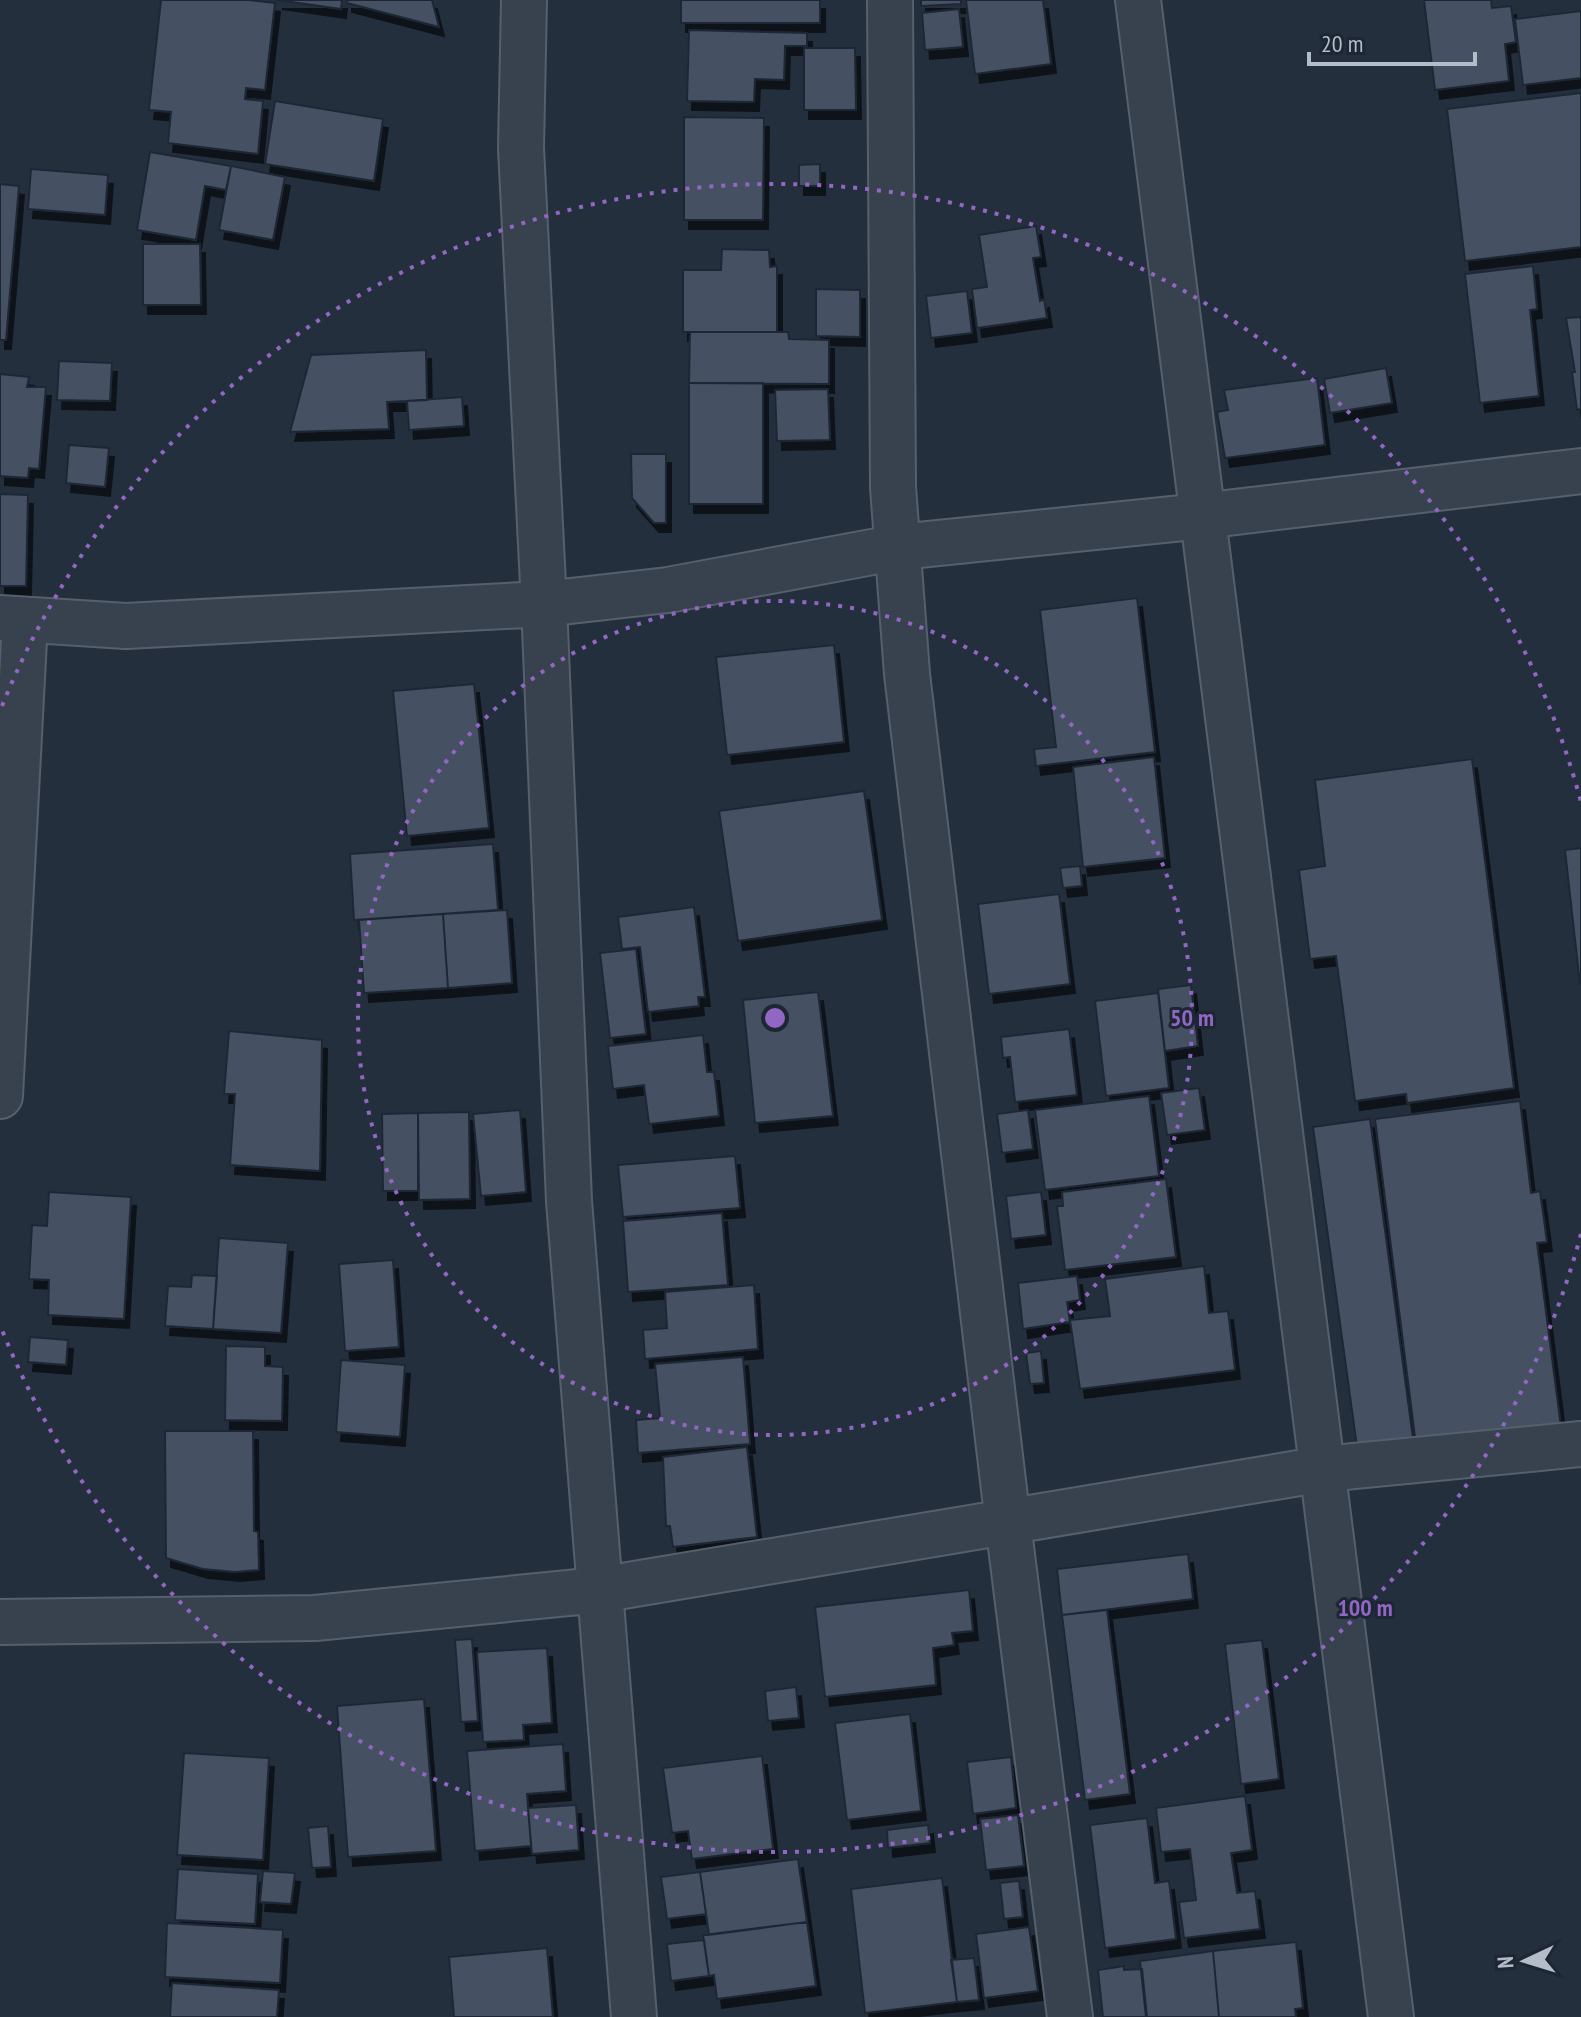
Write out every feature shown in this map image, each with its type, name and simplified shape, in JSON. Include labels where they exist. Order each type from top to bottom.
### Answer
[{"type":"street","points":[[524,0],[521,148],[569,1201],[634,2017]]},
{"type":"street","points":[[890,0],[893,487],[907,674],[1070,2017]]},
{"type":"street","points":[[1138,0],[1391,2017]]},
{"type":"street","points":[[0,1096],[13,620],[126,626],[544,604],[668,590],[899,547],[1202,516],[1581,471]]},
{"type":"street","points":[[0,1622],[315,1618],[599,1590],[1323,1469],[1581,1444]]},
{"type":"building","points":[[161,0],[275,3],[265,90],[246,88],[245,99],[263,101],[258,154],[168,143],[171,112],[149,110]]},
{"type":"building","points":[[277,0],[342,0],[341,9]]},
{"type":"building","points":[[347,0],[432,0],[439,27],[347,3]]},
{"type":"building","points":[[681,0],[820,0],[820,23],[681,23]]},
{"type":"building","points":[[921,0],[961,0],[961,4],[921,6]]},
{"type":"building","points":[[966,0],[1043,0],[1051,64],[975,74]]},
{"type":"building","points":[[1424,0],[1491,0],[1492,8],[1511,6],[1516,42],[1505,44],[1509,81],[1435,90]]},
{"type":"building","points":[[959,9],[963,47],[925,50],[922,13]]},
{"type":"building","points":[[1581,11],[1581,78],[1523,85],[1515,19]]},
{"type":"building","points":[[689,30],[807,33],[807,46],[785,46],[784,80],[755,79],[754,102],[687,101]]},
{"type":"building","points":[[804,48],[855,48],[856,110],[804,110]]},
{"type":"building","points":[[1581,93],[1581,247],[1465,261],[1447,109]]},
{"type":"building","points":[[275,101],[383,119],[374,181],[265,164]]},
{"type":"building","points":[[684,117],[764,118],[763,220],[684,220]]},
{"type":"building","points":[[150,152],[231,166],[226,190],[205,186],[196,240],[137,230]]},
{"type":"building","points":[[820,164],[820,186],[799,186],[799,165]]},
{"type":"building","points":[[231,166],[285,177],[273,240],[219,230]]},
{"type":"building","points":[[31,169],[108,175],[105,215],[28,209]]},
{"type":"building","points":[[0,184],[19,186],[6,340],[0,340]]},
{"type":"building","points":[[1036,226],[1041,257],[1033,258],[1040,301],[1044,299],[1047,318],[977,328],[972,289],[987,287],[979,235]]},
{"type":"building","points":[[143,244],[200,244],[201,305],[143,305]]},
{"type":"building","points":[[722,249],[769,250],[770,267],[777,266],[777,332],[683,332],[683,270],[721,270]]},
{"type":"building","points":[[1533,266],[1537,309],[1530,310],[1539,396],[1480,403],[1465,274]]},
{"type":"building","points":[[816,289],[860,290],[860,337],[816,336]]},
{"type":"building","points":[[967,291],[972,333],[931,338],[926,296]]},
{"type":"building","points":[[1581,317],[1581,409],[1577,410],[1572,372],[1575,372],[1566,318]]},
{"type":"building","points":[[690,332],[788,332],[789,339],[829,340],[829,384],[689,383]]},
{"type":"building","points":[[426,350],[427,400],[387,402],[389,429],[290,432],[311,355]]},
{"type":"building","points":[[59,361],[112,363],[110,401],[57,400]]},
{"type":"building","points":[[1386,368],[1392,403],[1330,413],[1324,379]]},
{"type":"building","points":[[0,374],[29,377],[27,387],[46,387],[39,469],[29,468],[28,478],[0,476]]},
{"type":"building","points":[[1317,378],[1325,445],[1225,458],[1217,412],[1228,410],[1224,390]]},
{"type":"building","points":[[689,383],[763,383],[763,504],[689,504]]},
{"type":"building","points":[[828,389],[830,440],[777,441],[775,390]]},
{"type":"building","points":[[462,397],[464,426],[409,430],[407,401]]},
{"type":"building","points":[[69,445],[109,448],[105,487],[66,483]]},
{"type":"building","points":[[631,454],[666,454],[666,523],[654,523],[632,498]]},
{"type":"building","points":[[0,494],[28,495],[26,586],[0,586]]},
{"type":"building","points":[[1137,598],[1155,752],[1036,766],[1034,749],[1056,747],[1040,610]]},
{"type":"building","points":[[834,645],[844,742],[727,755],[716,657]]},
{"type":"building","points":[[474,684],[489,828],[407,836],[393,691]]},
{"type":"building","points":[[1154,757],[1165,858],[1083,867],[1073,767]]},
{"type":"building","points":[[1472,759],[1514,1088],[1407,1103],[1406,1094],[1355,1101],[1336,956],[1310,959],[1299,870],[1325,866],[1315,780]]},
{"type":"building","points":[[864,791],[882,920],[738,941],[719,811]]},
{"type":"building","points":[[493,844],[498,910],[354,920],[350,854]]},
{"type":"building","points":[[1581,848],[1581,983],[1580,984],[1565,850]]},
{"type":"building","points":[[1080,866],[1082,886],[1063,888],[1060,868]]},
{"type":"building","points":[[1059,894],[1070,984],[989,994],[978,904]]},
{"type":"building","points":[[694,907],[705,997],[698,997],[699,1006],[648,1012],[640,947],[622,949],[618,917]]},
{"type":"building","points":[[507,910],[512,983],[448,988],[443,914]]},
{"type":"building","points":[[443,914],[448,988],[364,993],[359,920]]},
{"type":"building","points":[[636,949],[646,1034],[610,1038],[600,953]]},
{"type":"building","points":[[1191,985],[1198,1046],[1165,1051],[1158,989]]},
{"type":"building","points":[[818,992],[833,1116],[755,1123],[743,1000]]},
{"type":"building","points":[[1158,993],[1169,1088],[1106,1096],[1095,1001]]},
{"type":"building","points":[[1069,1029],[1077,1095],[1015,1102],[1010,1057],[1003,1058],[1001,1037]]},
{"type":"building","points":[[229,1031],[322,1040],[320,1171],[230,1165],[235,1094],[224,1094]]},
{"type":"building","points":[[703,1035],[707,1072],[714,1072],[719,1116],[649,1124],[644,1085],[613,1089],[608,1046]]},
{"type":"building","points":[[1199,1088],[1205,1130],[1167,1135],[1161,1093]]},
{"type":"building","points":[[1149,1096],[1159,1176],[1045,1190],[1035,1110]]},
{"type":"building","points":[[1520,1101],[1531,1193],[1540,1191],[1547,1242],[1537,1243],[1561,1427],[1416,1445],[1375,1119]]},
{"type":"building","points":[[520,1110],[526,1192],[481,1196],[473,1114]]},
{"type":"building","points":[[1028,1110],[1033,1149],[1002,1153],[997,1114]]},
{"type":"building","points":[[469,1112],[470,1199],[419,1200],[418,1113]]},
{"type":"building","points":[[418,1113],[418,1191],[383,1191],[382,1114]]},
{"type":"building","points":[[1370,1119],[1414,1446],[1358,1454],[1313,1127]]},
{"type":"building","points":[[735,1156],[740,1208],[623,1217],[618,1165]]},
{"type":"building","points":[[1166,1179],[1176,1257],[1065,1270],[1057,1206],[1063,1206],[1062,1192]]},
{"type":"building","points":[[49,1192],[131,1197],[124,1319],[48,1315],[49,1280],[29,1279],[32,1225],[47,1226]]},
{"type":"building","points":[[1041,1192],[1046,1235],[1011,1239],[1006,1196]]},
{"type":"building","points":[[722,1213],[728,1285],[628,1292],[623,1221]]},
{"type":"building","points":[[219,1238],[288,1243],[281,1333],[213,1329]]},
{"type":"building","points":[[393,1260],[399,1347],[345,1351],[339,1264]]},
{"type":"building","points":[[1204,1266],[1209,1313],[1228,1311],[1235,1370],[1080,1389],[1070,1320],[1110,1316],[1105,1279]]},
{"type":"building","points":[[192,1275],[217,1276],[213,1329],[165,1326],[168,1286],[191,1287]]},
{"type":"building","points":[[1077,1276],[1080,1300],[1067,1302],[1070,1322],[1023,1329],[1018,1283]]},
{"type":"building","points":[[754,1285],[758,1349],[645,1359],[643,1330],[667,1328],[665,1292]]},
{"type":"building","points":[[30,1337],[68,1340],[66,1365],[28,1362]]},
{"type":"building","points":[[226,1346],[265,1347],[265,1366],[283,1367],[282,1421],[225,1420]]},
{"type":"building","points":[[1041,1351],[1044,1383],[1030,1384],[1026,1353]]},
{"type":"building","points":[[743,1357],[750,1444],[638,1453],[636,1420],[660,1418],[655,1364]]},
{"type":"building","points":[[341,1360],[405,1365],[400,1437],[336,1432]]},
{"type":"building","points":[[165,1431],[253,1431],[254,1531],[258,1532],[259,1570],[235,1572],[203,1569],[166,1558]]},
{"type":"building","points":[[747,1447],[757,1537],[673,1547],[670,1526],[666,1526],[663,1457]]},
{"type":"building","points":[[1188,1554],[1193,1599],[1062,1615],[1057,1569]]},
{"type":"building","points":[[969,1590],[973,1631],[952,1633],[954,1645],[933,1648],[936,1685],[825,1697],[815,1607]]},
{"type":"building","points":[[1107,1610],[1130,1794],[1085,1800],[1062,1615]]},
{"type":"building","points":[[472,1639],[478,1721],[461,1722],[455,1640]]},
{"type":"building","points":[[1262,1640],[1279,1779],[1241,1784],[1225,1644]]},
{"type":"building","points":[[547,1648],[552,1723],[523,1725],[524,1740],[483,1742],[477,1652]]},
{"type":"building","points":[[796,1687],[799,1718],[768,1721],[765,1691]]},
{"type":"building","points":[[424,1699],[436,1851],[348,1857],[337,1706]]},
{"type":"building","points":[[910,1714],[921,1811],[847,1820],[835,1723]]},
{"type":"building","points":[[563,1744],[566,1791],[527,1794],[531,1846],[475,1851],[467,1751]]},
{"type":"building","points":[[184,1753],[269,1758],[263,1860],[177,1855]]},
{"type":"building","points":[[762,1756],[773,1849],[692,1859],[688,1831],[672,1833],[663,1768]]},
{"type":"building","points":[[1011,1757],[1016,1808],[973,1814],[967,1762]]},
{"type":"building","points":[[1245,1796],[1252,1850],[1231,1853],[1237,1893],[1255,1891],[1260,1929],[1184,1938],[1179,1902],[1196,1900],[1190,1849],[1161,1852],[1156,1808]]},
{"type":"building","points":[[576,1805],[579,1850],[532,1854],[528,1808]]},
{"type":"building","points":[[1018,1815],[1024,1866],[986,1870],[980,1819]]},
{"type":"building","points":[[1147,1818],[1155,1883],[1169,1881],[1176,1939],[1105,1948],[1090,1825]]},
{"type":"building","points":[[928,1825],[930,1843],[888,1848],[887,1830]]},
{"type":"building","points":[[328,1826],[331,1867],[312,1868],[308,1828]]},
{"type":"building","points":[[798,1859],[807,1922],[709,1935],[700,1872]]},
{"type":"building","points":[[178,1869],[258,1874],[255,1924],[175,1920]]},
{"type":"building","points":[[263,1871],[295,1873],[291,1904],[260,1902]]},
{"type":"building","points":[[700,1872],[706,1914],[667,1919],[661,1877]]},
{"type":"building","points":[[942,1878],[957,2002],[865,2013],[851,1889]]},
{"type":"building","points":[[1019,1881],[1023,1917],[1004,1919],[1000,1883]]},
{"type":"building","points":[[807,1922],[816,1986],[717,1999],[714,1975],[709,1976],[703,1935]]},
{"type":"building","points":[[167,1923],[283,1930],[280,1983],[165,1977]]},
{"type":"building","points":[[1029,1927],[1038,1991],[984,1998],[976,1934]]},
{"type":"building","points":[[704,1940],[709,1976],[671,1981],[667,1944]]},
{"type":"building","points":[[1296,1942],[1303,2008],[1295,2009],[1296,2017],[1219,2017],[1213,1951]]},
{"type":"building","points":[[547,1948],[553,2017],[454,2017],[449,1957]]},
{"type":"building","points":[[1213,1951],[1219,2017],[1146,2017],[1140,1961]]},
{"type":"building","points":[[974,1958],[979,2000],[957,2002],[951,1960]]},
{"type":"building","points":[[1124,1966],[1124,1970],[1142,1969],[1147,2017],[1103,2017],[1098,1970]]},
{"type":"building","points":[[172,1983],[279,1990],[277,2017],[170,2017]]}]
